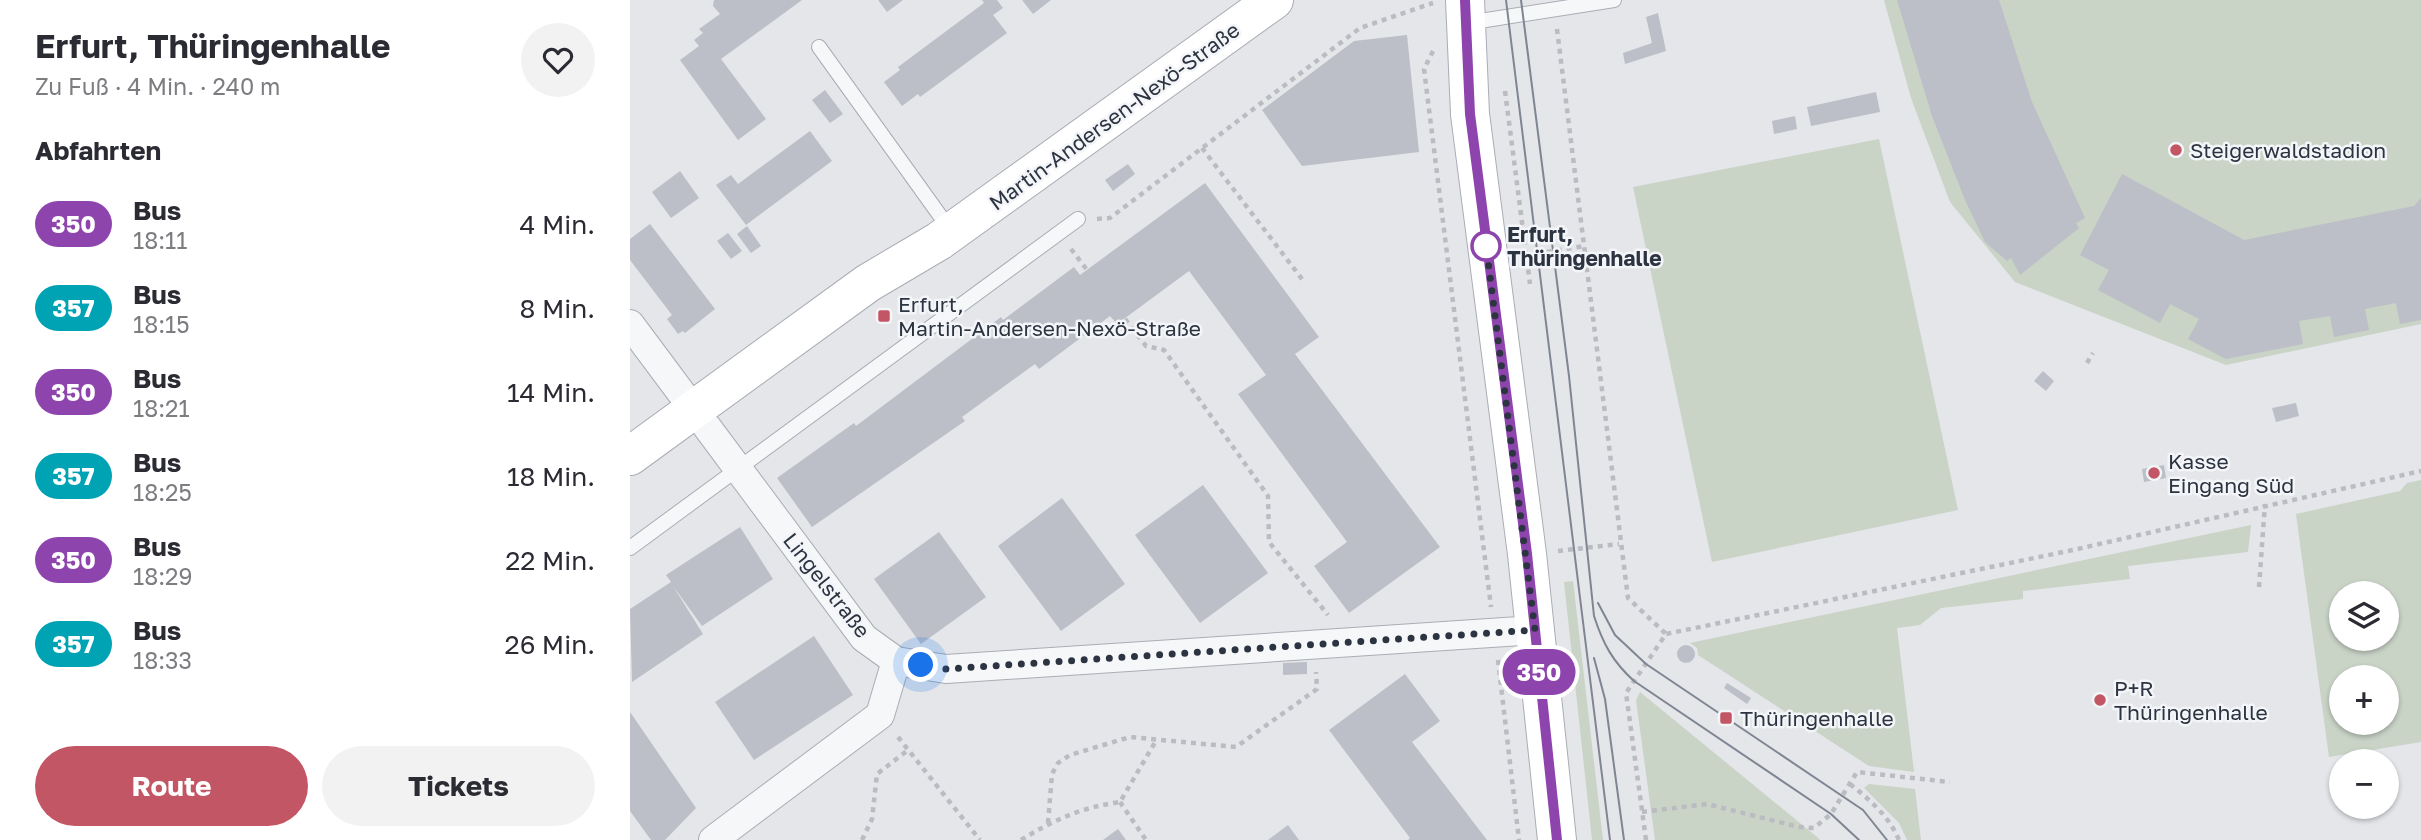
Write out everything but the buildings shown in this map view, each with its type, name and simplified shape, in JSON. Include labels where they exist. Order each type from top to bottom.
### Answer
[{"type":"main road","name":"Martin-Andersen-Nexö-Straße","points":[[630,456],[701,419],[875,303],[946,236],[1274,0]]},
{"type":"main road","points":[[1456,8],[1535,630],[1557,840]]},
{"type":"main road","name":"Martin-Andersen-Nexö-Straße","points":[[630,484],[701,419]]},
{"type":"street","name":"Lingelstraße","points":[[630,324],[864,638],[896,661],[946,669],[1535,630]]},
{"type":"street","points":[[713,840],[880,715],[896,661]]},
{"type":"lane","points":[[1456,8],[1554,10],[1614,0]]},
{"type":"lane","points":[[819,47],[946,236]]},
{"type":"lane","points":[[630,548],[1078,219]]},
{"type":"path","points":[[1078,219],[1110,218],[1360,28],[1456,8]]},
{"type":"path","points":[[1554,10],[1585,246],[1619,544],[1628,598],[1667,634]]},
{"type":"path","points":[[1435,47],[1424,69],[1519,840]]},
{"type":"path","points":[[1504,89],[1530,284]]},
{"type":"path","points":[[1202,148],[1305,283]]},
{"type":"path","points":[[1527,255],[1585,246]]},
{"type":"path","points":[[1125,319],[1146,346],[1164,350],[1268,496],[1269,542],[1351,643]]},
{"type":"path","points":[[2087,363],[2093,354]]},
{"type":"path","points":[[1646,840],[1626,693],[1667,634],[2073,550],[2421,471]]},
{"type":"path","points":[[2259,587],[2265,505]]},
{"type":"path","points":[[1560,551],[1619,544]]},
{"type":"path","points":[[1048,823],[1049,787],[1058,763],[1070,755],[1130,737],[1236,747],[1307,696]]},
{"type":"path","points":[[880,715],[980,840]]},
{"type":"path","points":[[1121,802],[1158,739]]},
{"type":"path","points":[[862,840],[872,819],[877,774],[908,750]]},
{"type":"path","points":[[1642,812],[1707,804],[1799,827],[1814,828],[1824,823],[1857,772],[1950,782]]},
{"type":"path","points":[[1850,784],[1870,799],[1893,826],[1899,840]]},
{"type":"path","points":[[1021,840],[1048,823],[1089,806],[1121,802]]},
{"type":"path","points":[[1121,802],[1146,840]]},
{"type":"shaded area","name":"Steigerwaldstadion","points":[[1884,0],[2421,0],[2421,324],[2226,365],[2015,282],[1950,202],[1911,98]]},
{"type":"shaded area","points":[[1879,139],[1958,510],[1712,562],[1633,187]]},
{"type":"shaded area","points":[[2421,480],[2421,742],[2378,749],[2329,749],[2329,757],[2296,514],[2400,491],[2407,483]]},
{"type":"shaded area","points":[[2251,525],[2248,552],[2128,566],[2130,579],[2023,591],[2023,599],[1941,608],[1920,625],[1897,628],[1914,772],[1869,766],[1698,655],[1697,648],[1690,643]]},
{"type":"shaded area","points":[[1573,581],[1603,840],[1592,840],[1564,582]]},
{"type":"shaded area","points":[[1640,692],[1820,840],[1655,840],[1636,700]]},
{"type":"shaded area","points":[[1869,784],[1915,789],[1921,840],[1907,840],[1899,823],[1864,788]]},
{"type":"tram line","points":[[1506,0],[1610,840]]},
{"type":"tram line","points":[[1521,0],[1569,376],[1594,616],[1601,635],[1614,659],[1634,681],[1831,814],[1859,840]]},
{"type":"tram line","points":[[1598,603],[1615,635],[1646,664],[1863,810],[1887,840]]},
{"type":"tram line","points":[[1594,658],[1605,699],[1624,840]]},
{"type":"bus line","name":"350","points":[[1465,0],[1470,114],[1527,554],[1557,840]]},
{"type":"place","name":"Steigerwaldstadion","points":[[2176,150]]},
{"type":"place","name":"Erfurt, Thüringenhalle","points":[[1486,246]]},
{"type":"place","name":"Erfurt, Martin-Andersen-Nexö-Straße","points":[[884,316]]},
{"type":"place","name":"Kasse Eingang Süd","points":[[2154,473]]},
{"type":"place","name":"P+R Thüringenhalle","points":[[2100,700]]},
{"type":"place","name":"Thüringenhalle","points":[[1726,718]]},
{"type":"route","points":[[921,665],[946,669],[1535,630],[1485,237],[1486,246]]}]
